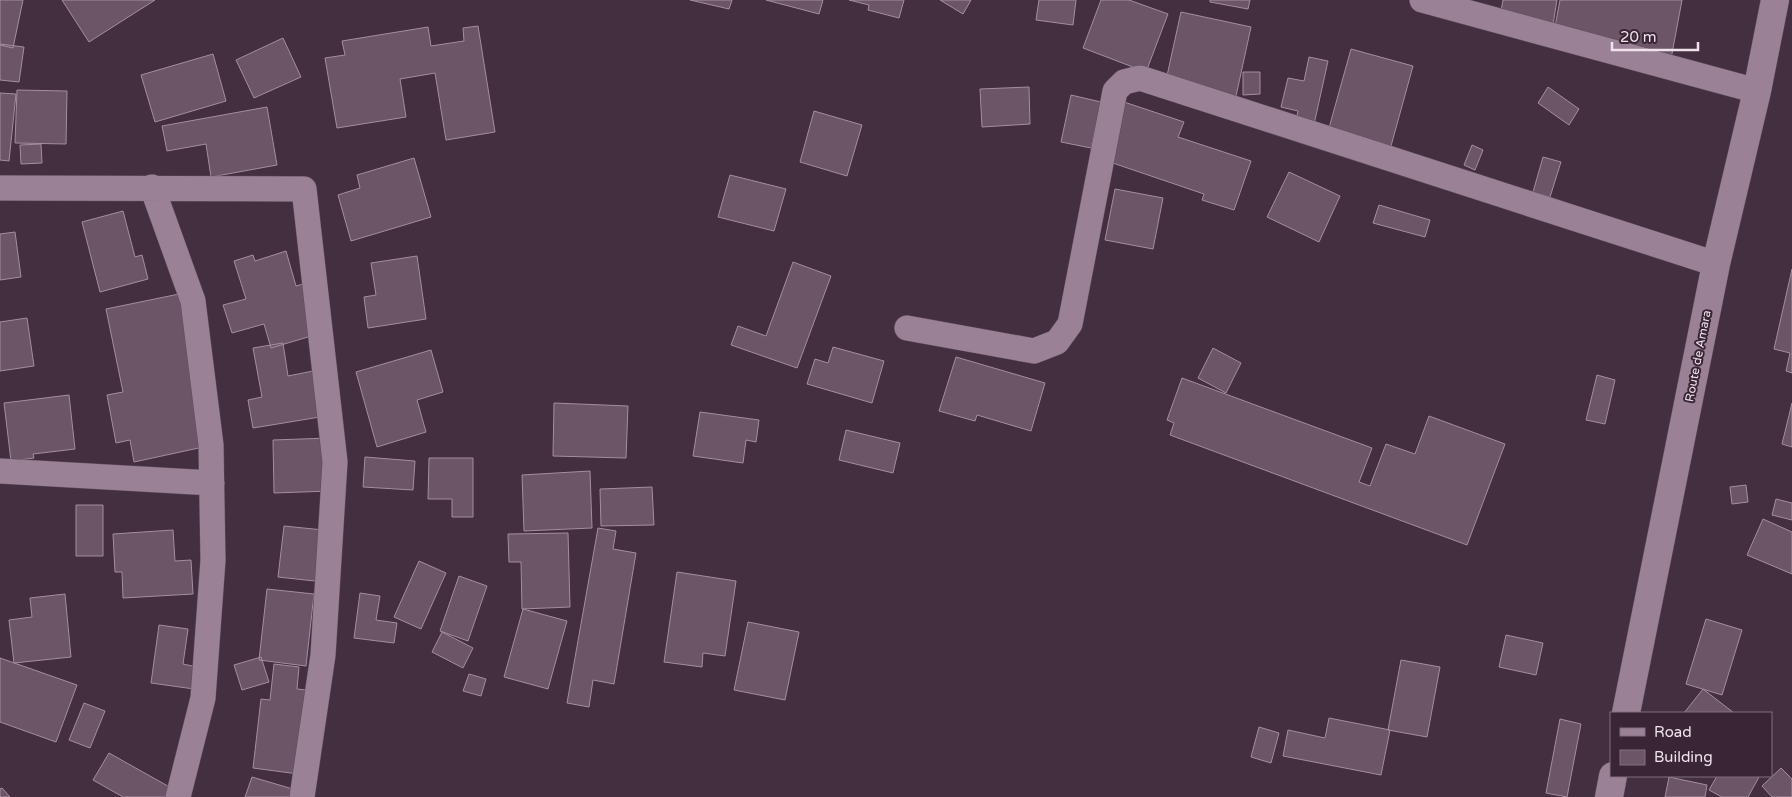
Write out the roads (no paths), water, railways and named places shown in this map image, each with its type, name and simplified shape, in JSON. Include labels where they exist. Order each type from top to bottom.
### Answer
[{"type":"street","points":[[1422,0],[1757,91]]},
{"type":"street","name":"Route de Amara","points":[[1626,712],[1716,264],[1757,91],[1775,0]]},
{"type":"street","points":[[907,328],[1034,351],[1057,342],[1070,324],[1115,91],[1124,82],[1140,78],[1716,264]]},
{"type":"street","points":[[0,188],[304,189],[335,462],[323,655],[302,797]]},
{"type":"street","points":[[152,188],[194,300],[211,445],[213,560],[203,698],[178,797]]},
{"type":"street","points":[[0,471],[212,484]]},
{"type":"street","points":[[1609,797],[1613,777]]}]
